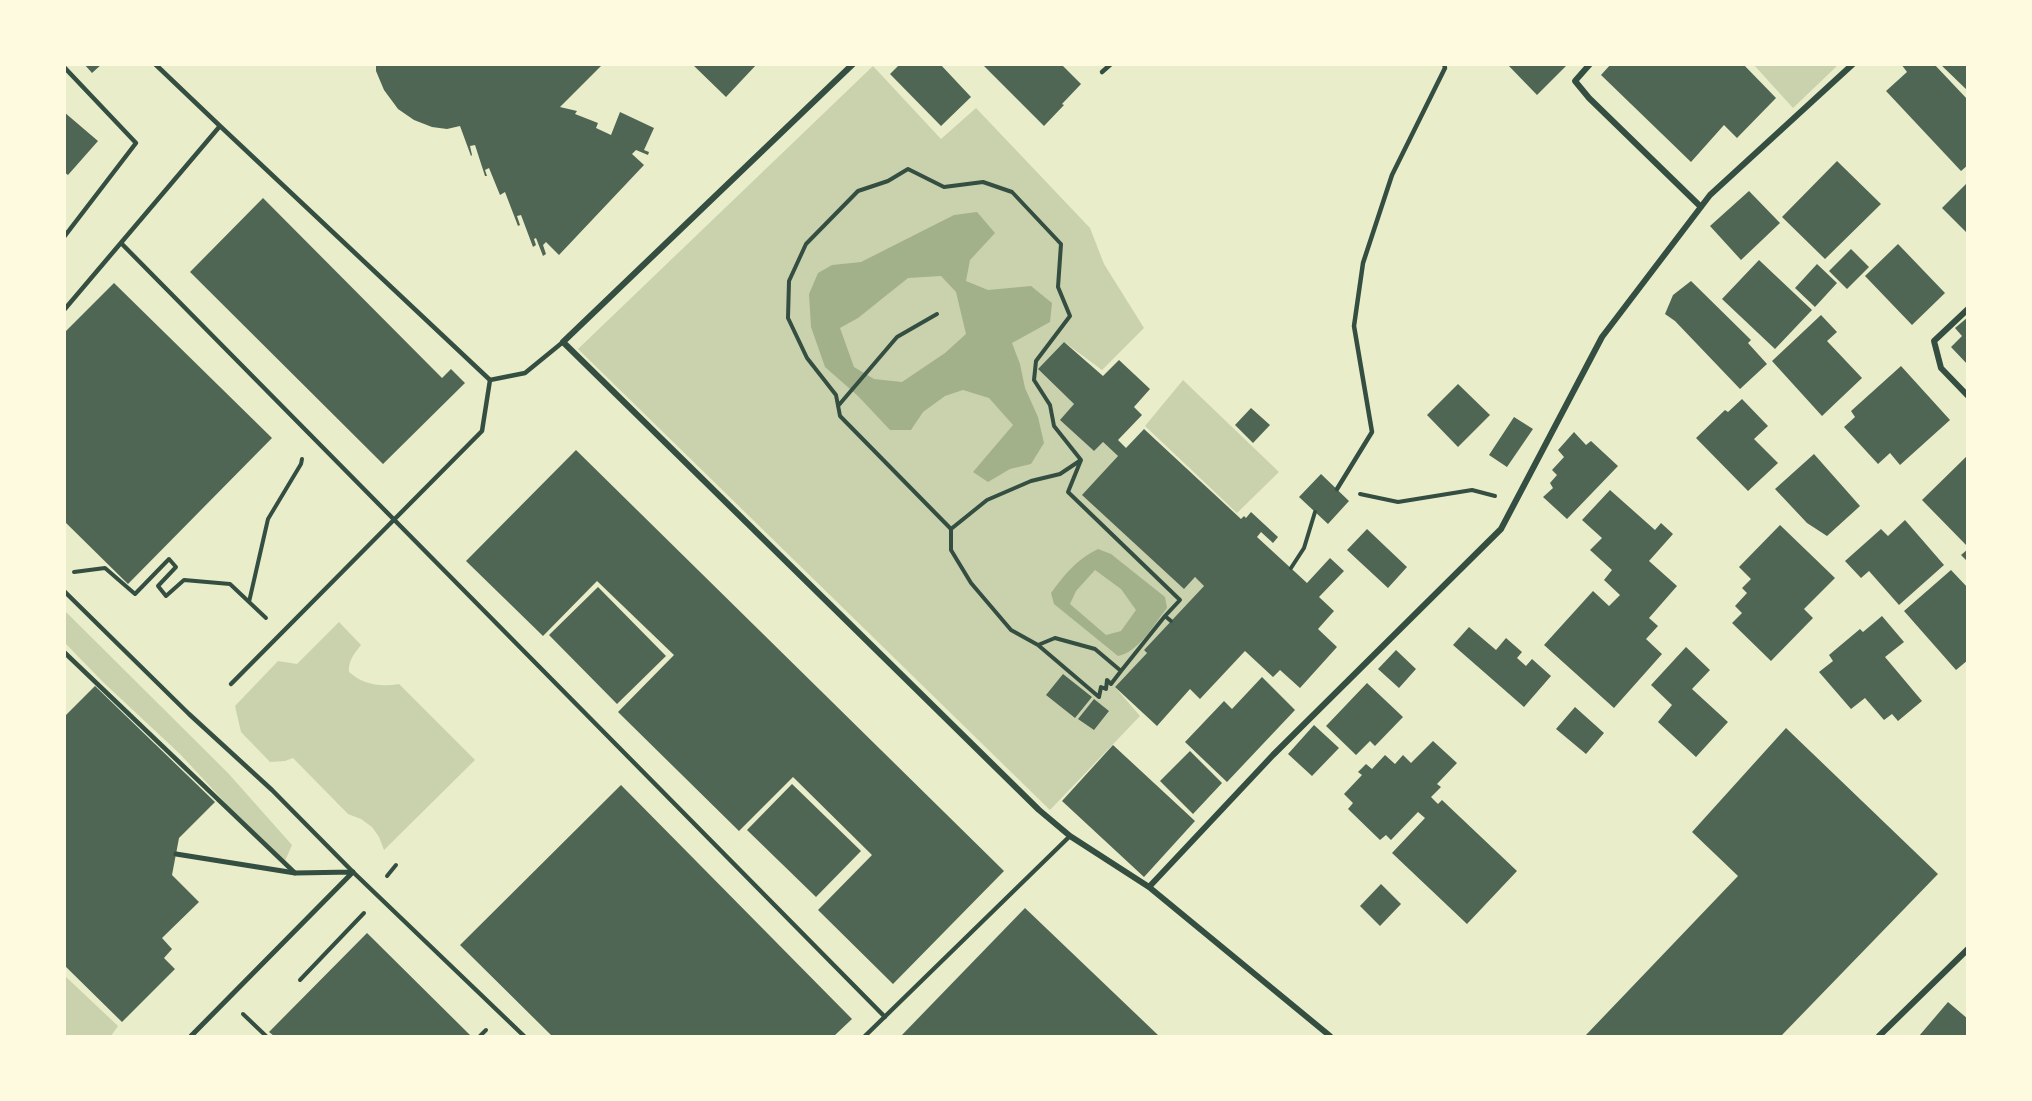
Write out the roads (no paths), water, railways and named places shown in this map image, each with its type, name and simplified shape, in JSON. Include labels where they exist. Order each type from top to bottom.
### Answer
[{"type":"street","points":[[853,64],[563,342],[1039,810],[1070,836],[1149,887],[1330,1036]]},
{"type":"street","points":[[1590,64],[1575,81],[1589,98],[1701,207]]},
{"type":"street","points":[[1149,887],[1272,755],[1502,529],[1602,337],[1710,195],[1853,64]]},
{"type":"street","points":[[1968,309],[1934,341],[1941,368],[1968,396]]},
{"type":"street","points":[[176,854],[295,873],[353,872]]},
{"type":"street","points":[[191,1036],[353,872]]},
{"type":"street","points":[[1879,1036],[1968,949]]},
{"type":"lane","points":[[155,64],[489,380]]},
{"type":"lane","points":[[1102,72],[1111,64]]},
{"type":"lane","points":[[1337,489],[1372,432],[1354,326],[1362,263],[1392,175],[1445,68],[1444,64]]},
{"type":"lane","points":[[64,67],[136,143],[64,237]]},
{"type":"lane","points":[[64,310],[220,126]]},
{"type":"lane","points":[[121,243],[885,1017]]},
{"type":"lane","points":[[489,380],[525,372],[563,342]]},
{"type":"lane","points":[[231,684],[482,431],[489,380]]},
{"type":"lane","points":[[64,591],[524,1036]]},
{"type":"lane","points":[[64,652],[295,873]]},
{"type":"lane","points":[[865,1036],[1070,836]]}]
